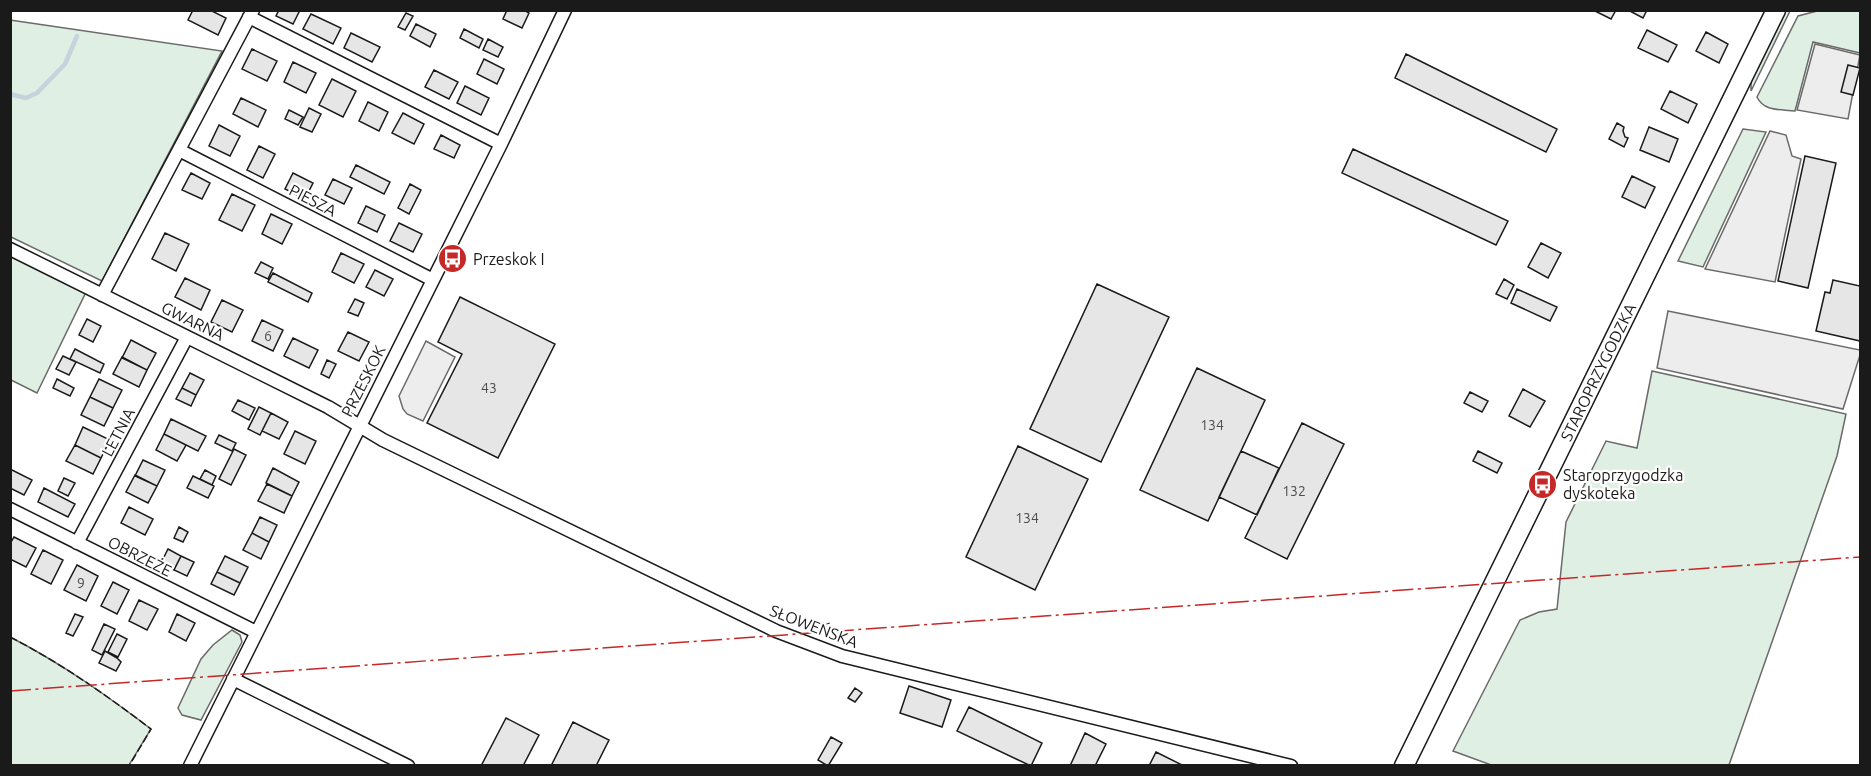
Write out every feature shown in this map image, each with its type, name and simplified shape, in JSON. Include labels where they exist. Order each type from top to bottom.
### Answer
[{"type":"street","name":"PRZESKOK","points":[[190,765],[566,10]]},
{"type":"street","name":"STAROPRZYGODZKA","points":[[1404,765],[1776,10]]},
{"type":"street","points":[[102,295],[251,14],[501,144]]},
{"type":"street","name":"PIESZA","points":[[178,150],[433,280]]},
{"type":"street","name":"GWARNA","points":[[10,249],[328,407],[359,425]]},
{"type":"street","name":"LETNIA","points":[[77,543],[187,337]]},
{"type":"street","name":"SŁOWEŃSKA","points":[[359,425],[383,440],[776,631],[842,656],[1291,765]]},
{"type":"street","name":"OBRZEŻE","points":[[10,509],[256,632]]},
{"type":"street","points":[[233,679],[408,765]]},
{"type":"green space","points":[[1821,10],[1860,11],[1860,53],[1813,42],[1795,111],[1773,109],[1764,105],[1757,97],[1798,16]]},
{"type":"green space","points":[[1785,11],[1790,11],[1751,91],[1751,78]]},
{"type":"green space","points":[[10,20],[222,51],[102,281],[11,237]]},
{"type":"green space","points":[[1743,129],[1766,132],[1703,267],[1678,261]]},
{"type":"green space","points":[[10,252],[87,290],[37,393],[11,380]]},
{"type":"green space","points":[[1652,371],[1846,414],[1837,456],[1729,765],[1494,766],[1453,751],[1520,620],[1539,612],[1557,609],[1566,522],[1606,441],[1637,448]]},
{"type":"green space","points":[[232,630],[240,635],[242,642],[201,720],[182,715],[178,708],[201,659],[213,645]]},
{"type":"green space","points":[[10,637],[83,680],[151,729],[129,765],[11,765]]},
{"type":"shaded area","points":[[1815,44],[1860,55],[1848,119],[1797,110]]},
{"type":"shaded area","points":[[1770,131],[1786,135],[1792,156],[1801,159],[1775,282],[1705,269]]},
{"type":"shaded area","points":[[1668,311],[1860,350],[1843,409],[1657,368]]},
{"type":"shaded area","points":[[426,341],[455,357],[423,421],[407,414],[399,396]]},
{"type":"building","points":[[193,10],[210,10],[226,18],[218,35],[188,20]]},
{"type":"building","points":[[279,10],[300,10],[293,24],[276,16]]},
{"type":"building","points":[[507,10],[524,10],[529,13],[522,28],[503,19]]},
{"type":"building","points":[[1593,10],[1616,10],[1611,19]]},
{"type":"building","points":[[1628,10],[1647,10],[1643,18]]},
{"type":"building","points":[[406,13],[413,16],[405,30],[398,27]]},
{"type":"building","points":[[311,14],[341,28],[333,44],[303,29]]},
{"type":"building","points":[[416,24],[436,34],[430,47],[410,36]]},
{"type":"building","points":[[464,29],[483,39],[479,48],[460,38]]},
{"type":"building","points":[[1647,30],[1677,45],[1668,62],[1638,48]]},
{"type":"building","points":[[1706,32],[1728,44],[1719,63],[1696,51]]},
{"type":"building","points":[[351,33],[380,47],[372,62],[344,48]]},
{"type":"building","points":[[488,39],[503,47],[498,57],[483,50]]},
{"type":"building","points":[[252,49],[277,61],[267,81],[242,69]]},
{"type":"building","points":[[1406,54],[1557,129],[1546,152],[1395,78]]},
{"type":"building","points":[[484,59],[504,69],[497,84],[477,74]]},
{"type":"building","points":[[293,62],[316,73],[306,93],[284,82]]},
{"type":"building","points":[[1848,65],[1860,68],[1853,95],[1841,92]]},
{"type":"building","points":[[434,70],[458,82],[449,99],[425,87]]},
{"type":"building","points":[[332,79],[356,91],[343,117],[319,105]]},
{"type":"building","points":[[465,86],[489,98],[481,115],[457,103]]},
{"type":"building","points":[[1670,91],[1697,104],[1688,123],[1661,109]]},
{"type":"building","points":[[241,98],[266,110],[258,127],[233,114]]},
{"type":"building","points":[[368,102],[388,112],[379,131],[359,121]]},
{"type":"building","points":[[309,108],[321,114],[312,132],[300,127]]},
{"type":"building","points":[[289,110],[303,117],[298,125],[285,119]]},
{"type":"building","points":[[403,113],[424,124],[414,144],[392,133]]},
{"type":"building","points":[[1617,123],[1624,127],[1625,137],[1628,138],[1624,147],[1609,139]]},
{"type":"building","points":[[219,125],[240,136],[230,156],[209,146]]},
{"type":"building","points":[[1649,127],[1678,139],[1669,162],[1640,150]]},
{"type":"building","points":[[441,135],[460,145],[454,158],[434,149]]},
{"type":"building","points":[[259,146],[275,154],[263,178],[247,170]]},
{"type":"building","points":[[1353,149],[1508,221],[1496,245],[1342,173]]},
{"type":"building","points":[[1805,156],[1836,163],[1808,288],[1778,281]]},
{"type":"building","points":[[356,165],[390,182],[384,194],[350,177]]},
{"type":"building","points":[[191,173],[210,183],[202,199],[182,190]]},
{"type":"building","points":[[293,173],[313,183],[305,199],[285,189]]},
{"type":"building","points":[[1632,176],[1655,187],[1645,208],[1622,197]]},
{"type":"building","points":[[333,179],[352,188],[344,204],[325,195]]},
{"type":"building","points":[[410,184],[421,190],[409,214],[398,208]]},
{"type":"building","points":[[232,194],[255,205],[242,231],[219,220]]},
{"type":"building","points":[[366,206],[385,215],[377,232],[358,223]]},
{"type":"building","points":[[271,214],[292,224],[282,244],[262,234]]},
{"type":"building","points":[[399,223],[422,234],[413,252],[390,241]]},
{"type":"building","points":[[165,233],[189,244],[176,271],[152,259]]},
{"type":"building","points":[[1541,243],[1561,253],[1548,278],[1528,267]]},
{"type":"building","points":[[341,253],[364,264],[354,283],[332,272]]},
{"type":"building","points":[[261,262],[273,268],[268,279],[255,273]]},
{"type":"building","points":[[375,270],[393,279],[384,296],[366,287]]},
{"type":"building","points":[[273,273],[312,293],[308,302],[268,282]]},
{"type":"building","points":[[185,278],[210,290],[201,310],[175,297]]},
{"type":"building","points":[[1504,279],[1514,285],[1507,299],[1496,294]]},
{"type":"building","points":[[1833,280],[1860,286],[1860,341],[1816,331],[1825,292],[1830,293]]},
{"type":"building","points":[[1097,284],[1169,317],[1101,462],[1030,429]]},
{"type":"building","points":[[1517,289],[1557,307],[1550,321],[1511,303]]},
{"type":"building","points":[[460,297],[555,344],[498,458],[427,423],[462,354],[438,342]]},
{"type":"building","points":[[355,299],[364,303],[358,316],[348,312]]},
{"type":"building","points":[[222,300],[243,310],[232,332],[211,322]]},
{"type":"building","points":[[87,319],[101,326],[93,342],[79,335]]},
{"type":"building","points":[[262,320],[283,330],[273,351],[252,341]]},
{"type":"building","points":[[348,332],[369,342],[359,361],[338,351]]},
{"type":"building","points":[[293,338],[318,350],[309,368],[284,356]]},
{"type":"building","points":[[131,340],[156,353],[147,370],[122,358]]},
{"type":"building","points":[[75,349],[104,364],[100,373],[70,359]]},
{"type":"building","points":[[63,356],[76,362],[69,375],[56,369]]},
{"type":"building","points":[[122,357],[147,370],[139,387],[113,374]]},
{"type":"building","points":[[327,360],[336,364],[329,378],[321,374]]},
{"type":"building","points":[[1197,368],[1265,400],[1208,521],[1140,490]]},
{"type":"building","points":[[190,373],[204,380],[196,395],[182,388]]},
{"type":"building","points":[[57,379],[74,388],[70,396],[53,388]]},
{"type":"building","points":[[99,379],[122,390],[113,408],[90,397]]},
{"type":"building","points":[[182,388],[196,395],[191,406],[176,399]]},
{"type":"building","points":[[1523,389],[1545,401],[1530,427],[1509,416]]},
{"type":"building","points":[[1470,392],[1488,401],[1482,412],[1464,403]]},
{"type":"building","points":[[90,397],[113,408],[104,426],[81,415]]},
{"type":"building","points":[[238,400],[255,408],[249,420],[232,411]]},
{"type":"building","points":[[259,407],[271,413],[260,435],[248,429]]},
{"type":"building","points":[[271,413],[288,422],[279,439],[262,431]]},
{"type":"building","points":[[171,419],[206,436],[198,451],[164,434]]},
{"type":"building","points":[[1302,423],[1344,444],[1287,559],[1245,538]]},
{"type":"building","points":[[83,427],[110,440],[101,458],[75,445]]},
{"type":"building","points":[[295,431],[316,441],[305,464],[284,454]]},
{"type":"building","points":[[164,434],[186,445],[177,461],[156,450]]},
{"type":"building","points":[[219,435],[236,443],[232,451],[215,443]]},
{"type":"building","points":[[75,445],[101,458],[93,474],[66,461]]},
{"type":"building","points":[[1018,446],[1088,479],[1035,590],[966,557]]},
{"type":"building","points":[[234,449],[246,455],[231,485],[219,479]]},
{"type":"building","points":[[1241,451],[1279,468],[1257,515],[1219,497]]},
{"type":"building","points":[[1478,451],[1502,463],[1497,473],[1473,461]]},
{"type":"building","points":[[143,460],[165,470],[157,486],[135,476]]},
{"type":"building","points":[[273,468],[299,482],[292,496],[266,483]]},
{"type":"building","points":[[10,469],[32,480],[24,495],[10,488]]},
{"type":"building","points":[[205,470],[216,476],[212,485],[200,479]]},
{"type":"building","points":[[135,475],[157,486],[148,503],[126,492]]},
{"type":"building","points":[[193,476],[214,486],[208,498],[187,488]]},
{"type":"building","points":[[64,478],[75,483],[68,496],[58,491]]},
{"type":"building","points":[[267,484],[292,496],[284,513],[258,501]]},
{"type":"building","points":[[44,488],[75,504],[68,517],[38,502]]},
{"type":"building","points":[[129,507],[153,519],[145,535],[121,523]]},
{"type":"building","points":[[260,517],[277,525],[269,542],[252,533]]},
{"type":"building","points":[[179,527],[188,532],[183,542],[174,538]]},
{"type":"building","points":[[252,533],[269,542],[261,559],[243,550]]},
{"type":"building","points":[[14,537],[36,548],[26,567],[10,559],[10,544]]},
{"type":"building","points":[[168,549],[181,556],[174,570],[161,563]]},
{"type":"building","points":[[43,550],[63,560],[51,584],[31,574]]},
{"type":"building","points":[[181,556],[194,562],[187,576],[174,570]]},
{"type":"building","points":[[225,556],[248,567],[240,583],[217,572]]},
{"type":"building","points":[[77,565],[98,576],[86,601],[64,590]]},
{"type":"building","points":[[217,572],[240,583],[234,595],[211,584]]},
{"type":"building","points":[[113,582],[129,590],[117,614],[101,606]]},
{"type":"building","points":[[139,600],[158,609],[147,630],[129,621]]},
{"type":"building","points":[[75,614],[83,617],[73,636],[66,633]]},
{"type":"building","points":[[177,614],[195,623],[186,641],[169,632]]},
{"type":"building","points":[[104,624],[115,629],[102,655],[92,650]]},
{"type":"building","points":[[117,634],[127,639],[118,657],[108,652]]},
{"type":"building","points":[[105,651],[121,662],[116,671],[99,663]]},
{"type":"building","points":[[909,686],[951,700],[942,727],[900,713]]},
{"type":"building","points":[[855,688],[862,693],[855,702],[848,698]]},
{"type":"building","points":[[969,707],[1042,743],[1031,766],[957,731]]},
{"type":"building","points":[[506,718],[539,735],[523,766],[481,766]]},
{"type":"building","points":[[573,722],[609,740],[596,766],[551,766]]},
{"type":"building","points":[[1085,733],[1106,744],[1095,766],[1070,766]]},
{"type":"building","points":[[831,737],[842,743],[828,766],[818,760]]},
{"type":"building","points":[[1156,752],[1184,766],[1149,766]]},
{"type":"waterway","points":[[10,94],[26,98],[37,93],[65,64],[77,36]]},
{"type":"fence","points":[[10,637],[83,680],[151,729],[129,766]]},
{"type":"power","points":[[10,691],[1860,557]]},
{"type":"place","name":"Przeskok I","points":[[452,259]]},
{"type":"place","name":"Staroprzygodzka dyskoteka","points":[[1542,484]]}]
